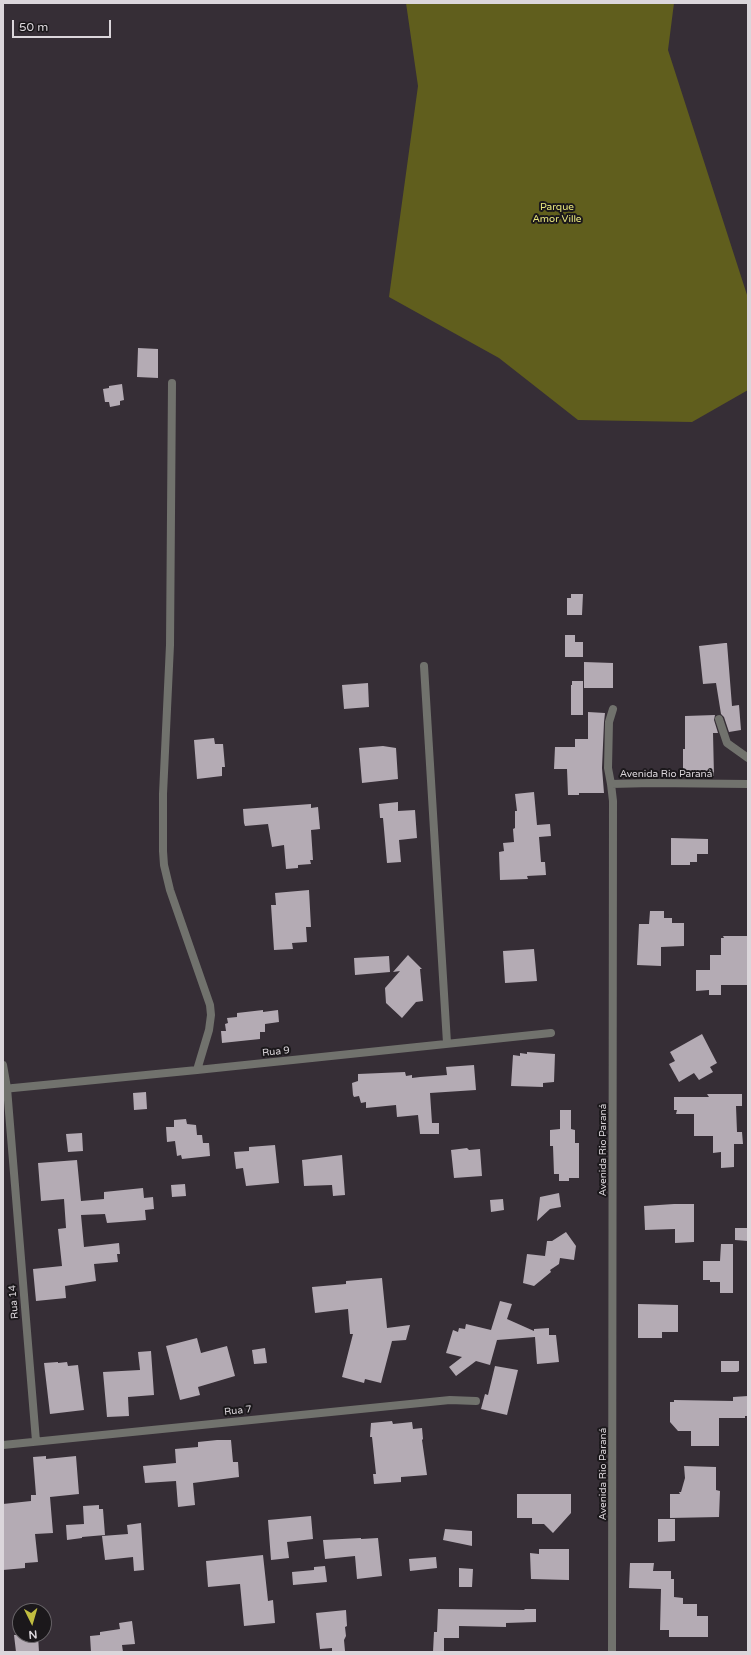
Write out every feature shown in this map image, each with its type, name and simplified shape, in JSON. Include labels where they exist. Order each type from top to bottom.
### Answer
[{"type":"street","points":[[172,383],[170,645],[163,794],[163,851],[164,865],[170,890],[210,1005],[211,1014],[209,1030],[197,1070]]},
{"type":"street","points":[[424,666],[447,1043]]},
{"type":"street","points":[[611,784],[608,768],[609,722],[613,709]]},
{"type":"street","points":[[719,719],[727,743],[748,758]]},
{"type":"street","name":"Avenida Rio Paraná","points":[[612,1652],[613,801],[611,784],[748,784]]},
{"type":"street","name":"Rua 9","points":[[5,1088],[197,1070],[551,1033]]},
{"type":"street","name":"Rua 14","points":[[3,1065],[36,1442]]},
{"type":"street","name":"Rua 7","points":[[3,1445],[450,1400],[476,1401]]},
{"type":"green space","name":"Parque Amor Ville","points":[[406,3],[674,3],[668,50],[748,298],[748,390],[692,422],[578,420],[499,358],[389,297],[418,86]]},
{"type":"building","points":[[138,348],[158,349],[158,378],[137,377]]},
{"type":"building","points":[[122,384],[124,400],[120,401],[120,405],[110,407],[109,402],[105,402],[103,389],[109,388],[109,386]]},
{"type":"building","points":[[571,594],[583,594],[582,615],[567,615],[567,598],[571,598]]},
{"type":"building","points":[[565,635],[575,635],[575,642],[583,642],[583,657],[565,657]]},
{"type":"building","points":[[727,643],[732,706],[739,705],[741,730],[729,732],[724,717],[721,714],[716,683],[703,684],[699,646]]},
{"type":"building","points":[[584,662],[613,663],[613,688],[584,688]]},
{"type":"building","points":[[572,681],[583,681],[583,715],[571,715]]},
{"type":"building","points":[[368,683],[369,707],[344,709],[342,685]]},
{"type":"building","points":[[588,712],[605,713],[602,768],[604,793],[579,793],[579,795],[568,795],[567,769],[554,769],[555,747],[575,747],[575,739],[588,739]]},
{"type":"building","points":[[715,715],[714,720],[718,733],[713,733],[714,776],[691,776],[691,772],[683,772],[685,716]]},
{"type":"building","points":[[214,738],[215,744],[223,744],[225,767],[222,767],[222,776],[197,779],[194,740]]},
{"type":"building","points":[[383,746],[396,748],[398,779],[362,783],[359,748]]},
{"type":"building","points":[[534,792],[537,825],[550,824],[551,836],[539,837],[541,862],[545,862],[546,875],[527,876],[528,879],[500,880],[499,852],[504,851],[503,843],[514,842],[513,829],[515,828],[515,811],[517,811],[515,794]]},
{"type":"building","points":[[398,802],[398,811],[415,810],[417,838],[399,840],[401,862],[387,863],[383,818],[380,818],[379,804]]},
{"type":"building","points":[[311,804],[311,808],[318,807],[320,829],[311,830],[313,860],[310,860],[311,864],[298,865],[298,868],[286,869],[284,845],[272,847],[268,824],[245,826],[244,823],[243,809]]},
{"type":"building","points":[[671,838],[708,839],[708,854],[697,854],[697,862],[690,862],[690,865],[671,865]]},
{"type":"building","points":[[309,890],[311,927],[306,927],[307,942],[292,943],[293,949],[274,950],[271,905],[276,905],[275,893]]},
{"type":"building","points":[[650,911],[664,911],[664,918],[672,918],[672,923],[684,923],[684,946],[661,947],[661,966],[637,965],[639,924],[649,924]]},
{"type":"building","points":[[723,936],[748,936],[748,985],[721,985],[721,995],[709,995],[709,990],[696,991],[696,970],[710,970],[710,955],[721,955],[721,938],[724,938]]},
{"type":"building","points":[[534,949],[537,981],[505,983],[503,951]]},
{"type":"building","points":[[408,955],[422,969],[420,969],[423,1001],[416,1002],[402,1018],[386,1003],[385,988],[400,971],[393,972]]},
{"type":"building","points":[[389,956],[390,972],[355,975],[354,958]]},
{"type":"building","points":[[263,1010],[263,1012],[278,1010],[279,1022],[265,1024],[265,1032],[260,1032],[260,1039],[222,1043],[221,1031],[226,1031],[225,1024],[228,1023],[227,1018],[237,1017],[237,1013]]},
{"type":"building","points":[[702,1034],[717,1063],[710,1067],[713,1072],[699,1080],[694,1073],[679,1082],[669,1064],[675,1061],[670,1052]]},
{"type":"building","points":[[527,1052],[555,1054],[554,1082],[543,1083],[543,1087],[511,1086],[513,1055],[520,1056],[520,1053],[527,1054]]},
{"type":"building","points":[[474,1065],[476,1090],[430,1093],[432,1123],[439,1123],[439,1134],[420,1134],[418,1115],[397,1117],[396,1105],[366,1108],[366,1102],[361,1103],[359,1096],[354,1097],[353,1095],[352,1083],[358,1081],[358,1074],[405,1072],[406,1076],[412,1075],[412,1078],[447,1075],[446,1067]]},
{"type":"building","points":[[146,1092],[147,1109],[134,1110],[133,1093]]},
{"type":"building","points":[[707,1094],[742,1094],[742,1106],[736,1106],[737,1132],[742,1132],[743,1144],[734,1144],[734,1167],[721,1168],[721,1152],[713,1153],[713,1136],[694,1136],[694,1114],[676,1114],[677,1110],[674,1110],[674,1097],[709,1097]]},
{"type":"building","points":[[560,1110],[571,1110],[571,1129],[575,1130],[575,1143],[579,1143],[579,1178],[569,1178],[569,1181],[559,1181],[559,1174],[554,1174],[553,1146],[550,1146],[550,1130],[560,1129]]},
{"type":"building","points":[[186,1119],[187,1124],[196,1125],[197,1135],[202,1135],[203,1143],[209,1143],[210,1156],[182,1159],[181,1155],[177,1156],[175,1141],[167,1142],[166,1127],[174,1127],[174,1120]]},
{"type":"building","points":[[82,1133],[83,1151],[68,1152],[66,1134]]},
{"type":"building","points":[[275,1145],[279,1183],[246,1186],[243,1168],[236,1169],[234,1152],[249,1151],[249,1147]]},
{"type":"building","points":[[467,1148],[469,1150],[480,1149],[482,1176],[454,1178],[451,1150]]},
{"type":"building","points":[[342,1155],[345,1195],[333,1196],[332,1185],[304,1186],[302,1160]]},
{"type":"building","points":[[77,1160],[81,1201],[104,1199],[104,1192],[143,1188],[144,1198],[153,1197],[154,1209],[145,1210],[146,1220],[134,1221],[107,1223],[105,1214],[81,1215],[84,1247],[119,1243],[120,1254],[117,1254],[118,1262],[94,1264],[96,1281],[65,1286],[66,1298],[36,1301],[33,1269],[62,1266],[58,1229],[66,1228],[64,1199],[41,1201],[38,1163]]},
{"type":"building","points":[[185,1184],[186,1196],[172,1197],[171,1185]]},
{"type":"building","points":[[559,1193],[561,1207],[550,1209],[537,1221],[540,1197]]},
{"type":"building","points":[[503,1199],[504,1210],[491,1212],[490,1200]]},
{"type":"building","points":[[694,1204],[694,1242],[675,1243],[675,1229],[645,1230],[644,1206]]},
{"type":"building","points":[[735,1228],[748,1228],[748,1241],[735,1240]]},
{"type":"building","points":[[566,1232],[576,1246],[574,1260],[560,1258],[559,1264],[550,1270],[551,1272],[534,1286],[523,1283],[527,1254],[545,1256],[547,1241],[552,1241]]},
{"type":"building","points":[[721,1244],[733,1244],[733,1293],[720,1293],[720,1282],[703,1280],[703,1261],[720,1261]]},
{"type":"building","points":[[382,1278],[387,1328],[410,1325],[406,1340],[392,1341],[381,1383],[365,1379],[364,1383],[342,1377],[353,1334],[350,1334],[348,1309],[315,1313],[312,1287],[346,1284],[346,1281]]},
{"type":"building","points":[[500,1301],[512,1304],[507,1319],[534,1331],[534,1329],[549,1328],[549,1335],[556,1335],[559,1362],[537,1364],[535,1337],[497,1340],[490,1365],[476,1361],[456,1376],[449,1367],[462,1357],[446,1353],[453,1330],[458,1332],[459,1328],[465,1329],[466,1324],[491,1330]]},
{"type":"building","points":[[638,1304],[678,1305],[678,1332],[662,1332],[662,1338],[638,1338]]},
{"type":"building","points":[[197,1338],[201,1353],[227,1346],[235,1376],[198,1387],[200,1395],[180,1400],[166,1346]]},
{"type":"building","points":[[265,1348],[267,1363],[254,1364],[252,1350]]},
{"type":"building","points":[[151,1351],[154,1395],[128,1397],[129,1416],[107,1417],[103,1372],[140,1370],[138,1352]]},
{"type":"building","points":[[721,1361],[739,1361],[739,1371],[721,1372]]},
{"type":"building","points":[[67,1362],[68,1366],[78,1365],[84,1410],[50,1414],[44,1363]]},
{"type":"building","points":[[495,1366],[518,1370],[507,1415],[481,1409],[485,1394],[488,1395]]},
{"type":"building","points":[[748,1396],[748,1416],[745,1416],[745,1418],[719,1418],[719,1446],[691,1446],[691,1431],[678,1431],[670,1422],[670,1402],[674,1402],[674,1400],[733,1401],[733,1397]]},
{"type":"building","points":[[392,1421],[393,1424],[412,1422],[413,1429],[422,1428],[422,1440],[427,1475],[401,1477],[401,1482],[374,1484],[373,1474],[376,1474],[372,1437],[370,1437],[371,1423]]},
{"type":"building","points":[[231,1440],[233,1462],[238,1462],[239,1477],[193,1483],[195,1505],[178,1507],[176,1481],[145,1483],[143,1466],[176,1463],[175,1449],[198,1447],[198,1442]]},
{"type":"building","points":[[46,1456],[46,1459],[76,1456],[79,1494],[50,1497],[53,1533],[35,1534],[38,1562],[25,1563],[25,1568],[3,1570],[3,1504],[31,1501],[31,1495],[36,1495],[33,1457]]},
{"type":"building","points":[[684,1466],[716,1467],[716,1490],[720,1491],[719,1517],[670,1518],[670,1494],[680,1494],[679,1492],[681,1492],[685,1478]]},
{"type":"building","points":[[517,1494],[571,1494],[571,1513],[553,1533],[544,1524],[532,1524],[532,1518],[517,1518]]},
{"type":"building","points":[[99,1505],[99,1509],[103,1509],[105,1535],[67,1540],[66,1525],[84,1524],[83,1506]]},
{"type":"building","points":[[311,1516],[313,1539],[287,1542],[289,1558],[271,1560],[268,1520]]},
{"type":"building","points":[[658,1519],[675,1519],[675,1541],[658,1542]]},
{"type":"building","points":[[141,1523],[144,1570],[134,1571],[133,1557],[105,1560],[102,1536],[128,1534],[127,1525]]},
{"type":"building","points":[[445,1529],[472,1531],[472,1546],[443,1540]]},
{"type":"building","points":[[378,1538],[382,1576],[357,1579],[355,1556],[325,1559],[323,1540]]},
{"type":"building","points":[[539,1549],[569,1549],[569,1580],[531,1579],[530,1553],[539,1554]]},
{"type":"building","points":[[263,1555],[268,1601],[273,1600],[275,1623],[244,1626],[240,1584],[208,1587],[206,1561]]},
{"type":"building","points":[[436,1557],[437,1568],[410,1571],[409,1559]]},
{"type":"building","points":[[630,1563],[654,1563],[653,1571],[671,1571],[671,1579],[674,1579],[674,1597],[683,1598],[683,1604],[697,1604],[697,1616],[708,1616],[708,1637],[669,1637],[669,1630],[660,1630],[661,1589],[629,1588]]},
{"type":"building","points":[[325,1566],[327,1582],[293,1585],[292,1572],[314,1570],[314,1567]]},
{"type":"building","points":[[459,1568],[473,1569],[472,1587],[459,1587]]},
{"type":"building","points":[[438,1609],[536,1609],[536,1622],[506,1623],[506,1627],[459,1626],[459,1638],[444,1638],[444,1652],[433,1652],[434,1632],[437,1632]]},
{"type":"building","points":[[346,1610],[347,1626],[345,1627],[345,1651],[332,1652],[332,1648],[320,1649],[316,1613]]},
{"type":"building","points":[[132,1621],[135,1644],[122,1645],[123,1652],[91,1652],[90,1636],[100,1635],[100,1632],[120,1629],[119,1623]]},
{"type":"building","points":[[15,1643],[38,1643],[39,1652],[16,1652]]}]
